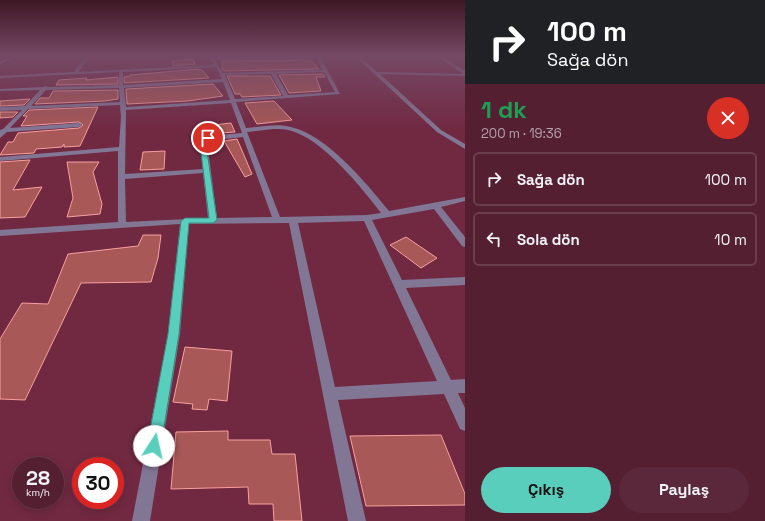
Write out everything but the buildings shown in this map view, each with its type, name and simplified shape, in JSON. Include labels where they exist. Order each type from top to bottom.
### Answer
[{"type":"street","points":[[121,80],[123,106],[121,177],[122,225]]},
{"type":"street","points":[[0,90],[121,87],[220,80]]},
{"type":"street","points":[[225,80],[277,220]]},
{"type":"street","points":[[276,80],[286,97]]},
{"type":"street","points":[[0,109],[233,102],[338,93],[331,80]]},
{"type":"street","points":[[384,80],[439,131],[465,147]]},
{"type":"street","points":[[0,136],[2,131],[50,84]]},
{"type":"street","points":[[2,131],[79,125]]},
{"type":"street","points":[[213,220],[203,144],[204,140],[208,138],[291,128],[317,140],[362,184],[387,214]]},
{"type":"street","points":[[0,159],[122,149]]},
{"type":"street","points":[[121,177],[207,171]]},
{"type":"street","points":[[0,233],[185,221],[368,218],[436,206],[465,199]]},
{"type":"street","points":[[436,206],[465,244]]},
{"type":"street","points":[[368,218],[465,424]]},
{"type":"street","points":[[293,220],[357,521]]},
{"type":"street","points":[[141,521],[174,334],[185,221]]},
{"type":"street","points":[[399,284],[465,281]]},
{"type":"street","points":[[330,394],[465,386]]},
{"type":"route","points":[[154,446],[174,334],[185,221],[213,220],[203,144],[204,140],[208,138]]}]
